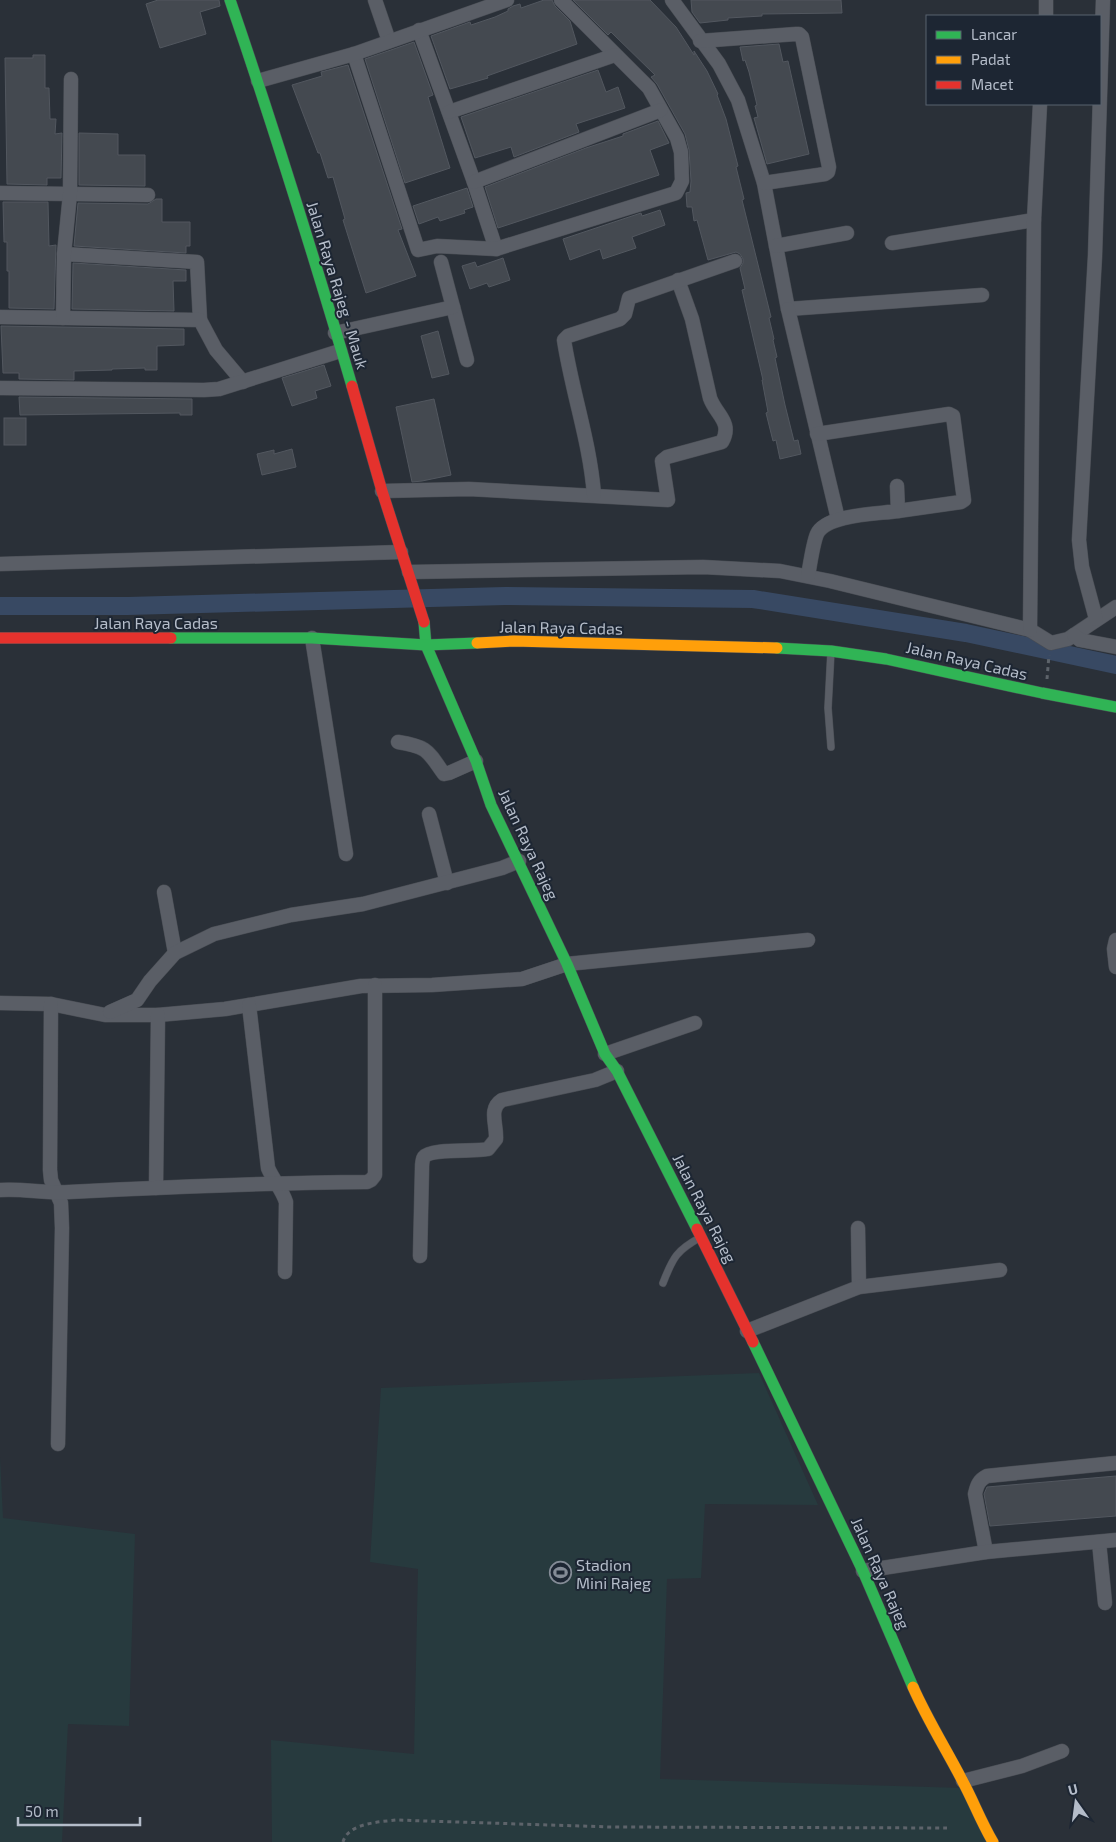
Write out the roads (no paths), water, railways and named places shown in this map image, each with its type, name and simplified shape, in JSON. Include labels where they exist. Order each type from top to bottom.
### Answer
[{"type":"main road","name":"Jalan Raya Rajeg - Mauk","points":[[230,0],[313,253],[340,351],[363,420],[382,491],[410,576]]},
{"type":"main road","name":"Jalan Raya Rajeg","points":[[410,576],[424,623],[426,645],[476,762],[491,805],[567,964],[605,1054],[617,1071],[702,1237],[863,1571],[920,1703],[963,1781],[980,1819],[993,1842]]},
{"type":"main road","name":"Jalan Raya Cadas","points":[[0,638],[312,638],[426,645],[514,641],[831,651],[886,658],[1042,693],[1116,707]]},
{"type":"street","points":[[376,0],[389,41]]},
{"type":"street","points":[[258,81],[354,54],[486,4],[507,0]]},
{"type":"street","points":[[354,54],[418,250],[437,246],[496,249],[676,193],[682,182],[681,152],[677,138],[647,85],[561,0]]},
{"type":"street","points":[[672,0],[719,64],[738,100],[764,183],[788,309],[838,519]]},
{"type":"street","points":[[1046,0],[1046,15]]},
{"type":"street","points":[[1101,73],[1103,0]]},
{"type":"street","points":[[419,30],[496,249]]},
{"type":"street","points":[[700,40],[796,34],[802,37],[829,167],[828,172],[764,183]]},
{"type":"street","points":[[449,112],[615,55]]},
{"type":"street","points":[[63,318],[64,254],[70,194],[70,79]]},
{"type":"street","points":[[1030,630],[1034,220],[1040,105]]},
{"type":"street","points":[[1096,619],[1082,567],[1079,540],[1096,256],[1100,105]]},
{"type":"street","points":[[474,182],[661,110]]},
{"type":"street","points":[[0,193],[148,195]]},
{"type":"street","points":[[892,243],[1034,220]]},
{"type":"street","points":[[776,246],[847,233]]},
{"type":"street","points":[[64,254],[195,261],[197,263],[200,320],[216,350],[243,382]]},
{"type":"street","points":[[594,495],[591,463],[578,411],[564,340],[568,336],[620,319],[625,314],[629,298],[734,261]]},
{"type":"street","points":[[441,262],[467,360]]},
{"type":"street","points":[[382,491],[469,489],[668,500],[662,461],[667,457],[722,442],[726,426],[722,416],[713,408],[692,319],[678,280]]},
{"type":"street","points":[[788,309],[982,294]]},
{"type":"street","points":[[335,333],[453,307]]},
{"type":"street","points":[[0,317],[200,320]]},
{"type":"street","points":[[0,388],[219,389],[340,351]]},
{"type":"street","points":[[808,576],[817,533],[825,525],[838,519],[962,502],[964,500],[953,416],[948,414],[817,434]]},
{"type":"street","points":[[897,486],[898,511]]},
{"type":"street","points":[[0,564],[401,552]]},
{"type":"street","points":[[410,576],[703,567],[780,571],[808,576],[1030,630],[1051,643],[1080,640],[1116,647]]},
{"type":"street","points":[[1062,641],[1116,606]]},
{"type":"street","points":[[312,638],[346,854]]},
{"type":"street","points":[[398,742],[420,746],[428,751],[444,774],[449,774],[476,762]]},
{"type":"street","points":[[429,814],[446,883]]},
{"type":"street","points":[[105,1014],[137,1000],[150,981],[175,953],[214,934],[291,915],[363,904],[502,868],[519,861]]},
{"type":"street","points":[[164,892],[175,953]]},
{"type":"street","points":[[0,1003],[50,1004],[105,1014],[158,1015],[225,1009],[375,985],[432,985],[522,979],[567,964],[808,940]]},
{"type":"street","points":[[1116,940],[1114,949],[1116,967]]},
{"type":"street","points":[[0,1190],[11,1189],[56,1193],[276,1183],[367,1182],[371,1180],[374,1175],[375,985]]},
{"type":"street","points":[[50,1004],[50,1170],[51,1180],[60,1203],[62,1228],[58,1444]]},
{"type":"street","points":[[249,1005],[268,1168],[283,1193],[286,1202],[286,1272]]},
{"type":"street","points":[[156,1188],[158,1015]]},
{"type":"street","points":[[605,1054],[695,1023]]},
{"type":"street","points":[[420,1256],[422,1160],[426,1155],[433,1152],[488,1149],[496,1139],[494,1110],[496,1105],[502,1100],[595,1080],[617,1071]]},
{"type":"street","points":[[858,1228],[859,1287]]},
{"type":"street","points":[[747,1331],[859,1287],[1000,1270]]},
{"type":"street","points":[[986,1552],[975,1494],[981,1479],[987,1476],[1116,1463]]},
{"type":"street","points":[[863,1571],[986,1552],[1116,1540]]},
{"type":"street","points":[[1099,1542],[1105,1603]]},
{"type":"street","points":[[963,1781],[1022,1766],[1062,1751]]},
{"type":"lane","points":[[831,651],[828,708],[831,747]]},
{"type":"lane","points":[[663,1283],[668,1268],[678,1252],[702,1237]]},
{"type":"waterway","points":[[0,606],[128,606],[505,596],[753,599],[966,633],[1116,665]]},
{"type":"place","name":"Stadion Mini Rajeg","points":[[560,1573]]}]
